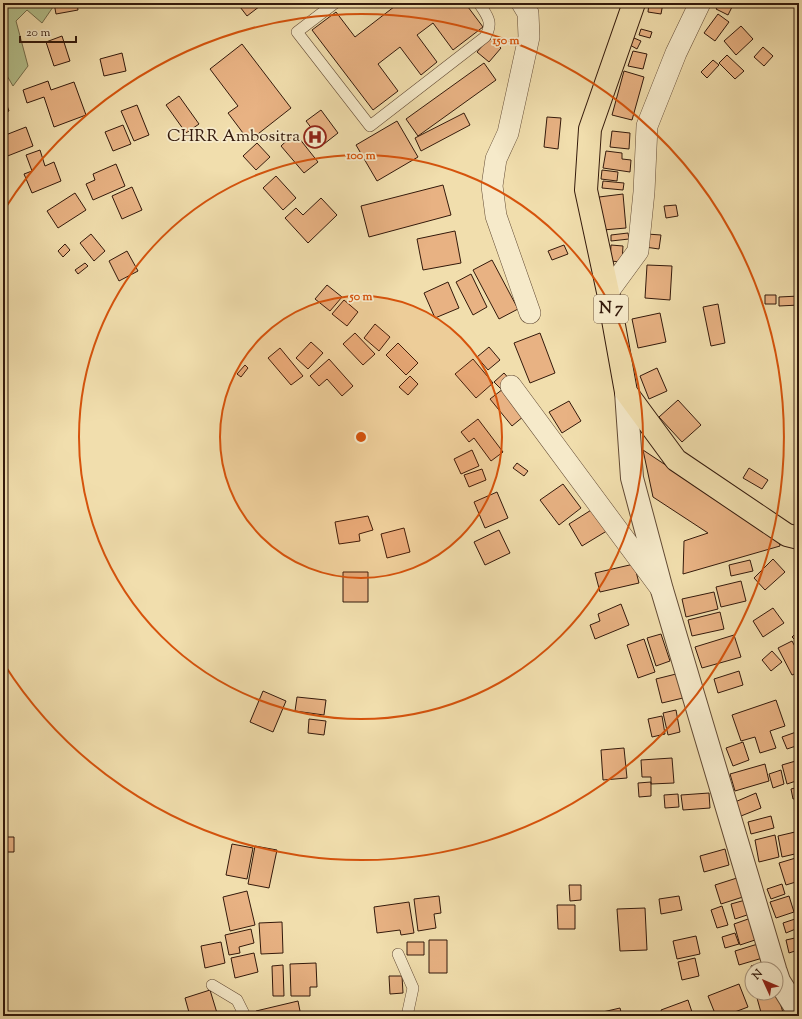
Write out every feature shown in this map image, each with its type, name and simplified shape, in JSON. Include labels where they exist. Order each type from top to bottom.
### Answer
[{"type":"main road","name":"N 7","points":[[634,3],[590,129],[586,190],[608,292],[626,392],[676,460],[787,535],[799,538]]},
{"type":"street","points":[[522,3],[528,14],[529,37],[508,134],[496,159],[492,186],[496,216],[530,313]]},
{"type":"street","points":[[608,292],[638,252],[644,192],[647,126],[676,53],[700,3]]},
{"type":"street","points":[[511,386],[662,590]]},
{"type":"street","points":[[626,392],[632,478],[662,590],[773,961]]},
{"type":"street","points":[[784,989],[799,1013]]},
{"type":"lane","points":[[335,3],[297,32],[370,126],[485,37],[490,29],[489,19],[479,3]]},
{"type":"lane","points":[[398,954],[413,988],[407,1016]]},
{"type":"lane","points":[[212,985],[237,1000],[245,1016]]},
{"type":"green space","points":[[3,3],[52,3],[53,7],[42,23],[27,10],[16,21],[28,66],[13,86],[3,69]]},
{"type":"building","points":[[54,3],[77,3],[78,10],[56,14]]},
{"type":"building","points":[[237,3],[264,3],[247,16]]},
{"type":"building","points":[[399,3],[465,3],[483,27],[453,50],[433,23],[417,35],[437,62],[421,75],[400,47],[378,64],[398,91],[373,110],[312,30],[336,12],[355,37]]},
{"type":"building","points":[[649,3],[663,3],[661,14],[648,12]]},
{"type":"building","points":[[720,3],[734,3],[728,15],[716,9]]},
{"type":"building","points":[[718,14],[729,22],[715,41],[704,33]]},
{"type":"building","points":[[741,26],[753,39],[736,55],[724,41]]},
{"type":"building","points":[[641,29],[652,32],[650,38],[639,35]]},
{"type":"building","points":[[62,36],[70,61],[54,66],[46,42]]},
{"type":"building","points":[[489,38],[501,48],[489,62],[477,52]]},
{"type":"building","points":[[634,38],[641,41],[637,49],[630,45]]},
{"type":"building","points":[[242,44],[291,108],[249,141],[228,113],[238,106],[210,69]]},
{"type":"building","points":[[763,47],[773,56],[764,66],[754,57]]},
{"type":"building","points":[[633,51],[647,54],[643,69],[628,66]]},
{"type":"building","points":[[122,53],[126,71],[104,76],[100,59]]},
{"type":"building","points":[[727,55],[744,71],[735,79],[719,63]]},
{"type":"building","points":[[713,60],[719,65],[707,78],[701,72]]},
{"type":"building","points":[[484,63],[496,80],[418,136],[406,119]]},
{"type":"building","points":[[624,71],[644,77],[632,120],[612,115]]},
{"type":"building","points":[[48,81],[51,90],[74,82],[86,115],[54,127],[44,97],[27,103],[23,90]]},
{"type":"building","points":[[3,95],[9,111],[3,113]]},
{"type":"building","points":[[179,96],[199,124],[186,133],[166,105]]},
{"type":"building","points":[[137,105],[149,135],[134,141],[121,111]]},
{"type":"building","points":[[321,110],[338,133],[324,144],[306,121]]},
{"type":"building","points":[[464,113],[470,125],[421,151],[415,138]]},
{"type":"building","points":[[547,117],[561,118],[558,149],[544,147]]},
{"type":"building","points":[[397,121],[418,157],[377,181],[356,145]]},
{"type":"building","points":[[123,125],[131,144],[113,151],[105,132]]},
{"type":"building","points":[[26,127],[33,146],[5,157],[3,136]]},
{"type":"building","points":[[612,131],[630,133],[629,149],[610,147]]},
{"type":"building","points":[[295,133],[318,162],[304,173],[281,146]]},
{"type":"building","points":[[257,143],[270,157],[256,170],[243,156]]},
{"type":"building","points":[[40,150],[45,166],[54,162],[61,181],[32,193],[24,174],[32,171],[26,155]]},
{"type":"building","points":[[606,151],[622,153],[622,159],[631,160],[630,172],[603,168]]},
{"type":"building","points":[[116,164],[125,186],[93,200],[86,184],[95,180],[93,174]]},
{"type":"building","points":[[602,170],[618,172],[617,181],[601,179]]},
{"type":"building","points":[[276,176],[296,198],[283,210],[263,188]]},
{"type":"building","points":[[603,181],[624,183],[623,190],[602,188]]},
{"type":"building","points":[[443,185],[451,215],[369,237],[361,206]]},
{"type":"building","points":[[132,187],[142,210],[122,219],[112,196]]},
{"type":"building","points":[[75,193],[86,210],[58,228],[47,211]]},
{"type":"building","points":[[623,194],[626,228],[603,230],[599,197]]},
{"type":"building","points":[[321,198],[337,215],[308,243],[285,218],[296,208],[303,215]]},
{"type":"building","points":[[676,205],[678,216],[666,218],[664,206]]},
{"type":"building","points":[[455,231],[461,263],[423,270],[417,239]]},
{"type":"building","points":[[628,233],[629,239],[611,241],[611,235]]},
{"type":"building","points":[[91,234],[105,251],[94,261],[80,243]]},
{"type":"building","points":[[647,234],[661,235],[659,249],[645,247]]},
{"type":"building","points":[[65,244],[70,250],[63,257],[58,251]]},
{"type":"building","points":[[564,245],[568,254],[552,260],[548,251]]},
{"type":"building","points":[[611,245],[623,246],[622,262],[610,261]]},
{"type":"building","points":[[127,251],[138,271],[119,281],[109,261]]},
{"type":"building","points":[[492,260],[518,309],[499,319],[473,270]]},
{"type":"building","points":[[85,263],[88,266],[78,274],[75,270]]},
{"type":"building","points":[[647,265],[672,266],[670,300],[645,298]]},
{"type":"building","points":[[471,274],[487,307],[473,315],[456,282]]},
{"type":"building","points":[[448,282],[459,308],[435,318],[424,293]]},
{"type":"building","points":[[327,285],[342,297],[330,311],[315,299]]},
{"type":"building","points":[[765,295],[776,295],[776,304],[765,304]]},
{"type":"building","points":[[799,296],[799,305],[779,306],[779,297]]},
{"type":"building","points":[[344,300],[358,312],[347,326],[332,314]]},
{"type":"building","points":[[718,304],[725,343],[711,346],[703,307]]},
{"type":"building","points":[[660,313],[666,342],[638,348],[632,319]]},
{"type":"building","points":[[375,324],[390,337],[379,351],[364,338]]},
{"type":"building","points":[[355,333],[375,354],[363,365],[343,344]]},
{"type":"building","points":[[540,333],[555,373],[530,383],[514,343]]},
{"type":"building","points":[[311,342],[323,353],[308,369],[296,358]]},
{"type":"building","points":[[398,343],[418,363],[406,375],[386,355]]},
{"type":"building","points":[[489,347],[500,360],[488,370],[477,357]]},
{"type":"building","points":[[280,348],[303,376],[291,385],[268,358]]},
{"type":"building","points":[[329,359],[353,386],[342,396],[327,379],[319,386],[310,376]]},
{"type":"building","points":[[473,359],[493,383],[476,398],[455,374]]},
{"type":"building","points":[[245,365],[248,368],[241,377],[237,374]]},
{"type":"building","points":[[657,368],[667,391],[649,399],[640,376]]},
{"type":"building","points":[[504,373],[511,381],[501,389],[494,382]]},
{"type":"building","points":[[410,376],[418,384],[408,395],[399,387]]},
{"type":"building","points":[[503,389],[524,416],[512,426],[490,399]]},
{"type":"building","points":[[678,400],[701,425],[682,442],[659,417]]},
{"type":"building","points":[[569,401],[581,421],[562,433],[549,412]]},
{"type":"building","points":[[478,419],[503,452],[491,461],[474,438],[469,442],[461,432]]},
{"type":"building","points":[[472,450],[479,466],[461,474],[454,459]]},
{"type":"building","points":[[643,450],[779,540],[780,546],[683,574],[684,541],[708,533],[653,497]]},
{"type":"building","points":[[517,463],[528,471],[524,476],[513,468]]},
{"type":"building","points":[[749,468],[768,480],[762,489],[743,478]]},
{"type":"building","points":[[482,469],[486,480],[469,487],[464,475]]},
{"type":"building","points":[[563,484],[581,508],[559,525],[540,500]]},
{"type":"building","points":[[497,492],[508,518],[485,528],[474,502]]},
{"type":"building","points":[[596,507],[610,529],[582,546],[569,524]]},
{"type":"building","points":[[368,516],[373,530],[359,534],[360,541],[339,544],[335,522]]},
{"type":"building","points":[[404,528],[410,552],[387,558],[381,534]]},
{"type":"building","points":[[499,530],[510,553],[485,565],[474,542]]},
{"type":"building","points":[[773,559],[785,572],[765,590],[754,578]]},
{"type":"building","points":[[750,560],[753,571],[731,576],[729,565]]},
{"type":"building","points":[[634,564],[639,583],[600,592],[595,573]]},
{"type":"building","points":[[343,572],[368,572],[368,602],[343,602]]},
{"type":"building","points":[[741,581],[746,601],[721,607],[716,587]]},
{"type":"building","points":[[714,592],[718,609],[686,617],[682,599]]},
{"type":"building","points":[[621,604],[629,625],[595,639],[590,625],[600,621],[598,614]]},
{"type":"building","points":[[773,608],[784,623],[763,637],[753,621]]},
{"type":"building","points":[[720,612],[724,629],[692,636],[688,620]]},
{"type":"building","points":[[799,630],[799,644],[792,637]]},
{"type":"building","points":[[661,634],[670,661],[656,666],[647,638]]},
{"type":"building","points":[[734,635],[741,657],[702,668],[695,647]]},
{"type":"building","points":[[644,639],[655,672],[638,678],[627,645]]},
{"type":"building","points":[[792,641],[799,654],[799,672],[792,675],[778,648]]},
{"type":"building","points":[[772,651],[782,662],[771,671],[762,660]]},
{"type":"building","points":[[739,671],[743,685],[718,693],[714,679]]},
{"type":"building","points":[[676,674],[683,698],[662,703],[656,679]]},
{"type":"building","points":[[263,691],[286,701],[273,732],[250,722]]},
{"type":"building","points":[[297,697],[326,700],[324,715],[295,711]]},
{"type":"building","points":[[776,700],[785,726],[770,731],[776,748],[760,753],[755,737],[741,741],[732,715]]},
{"type":"building","points":[[676,710],[680,732],[668,735],[663,713]]},
{"type":"building","points":[[662,716],[665,734],[652,737],[648,719]]},
{"type":"building","points":[[309,719],[326,721],[324,735],[308,733]]},
{"type":"building","points":[[799,731],[799,745],[787,749],[782,737]]},
{"type":"building","points":[[743,742],[749,760],[733,766],[726,748]]},
{"type":"building","points":[[624,748],[627,778],[603,780],[601,750]]},
{"type":"building","points":[[672,758],[674,783],[651,784],[651,777],[642,777],[641,760]]},
{"type":"building","points":[[799,760],[799,780],[787,784],[782,765]]},
{"type":"building","points":[[765,764],[769,781],[735,791],[730,774]]},
{"type":"building","points":[[781,770],[784,784],[773,788],[769,774]]},
{"type":"building","points":[[651,782],[651,796],[639,797],[638,783]]},
{"type":"building","points":[[799,787],[799,798],[793,799],[791,789]]},
{"type":"building","points":[[709,793],[710,808],[683,810],[681,795]]},
{"type":"building","points":[[756,793],[761,808],[741,816],[735,802]]},
{"type":"building","points":[[678,794],[679,807],[665,808],[664,795]]},
{"type":"building","points":[[771,816],[774,828],[751,834],[748,822]]},
{"type":"building","points":[[795,832],[799,853],[782,857],[778,836]]},
{"type":"building","points":[[775,835],[779,857],[759,862],[755,840]]},
{"type":"building","points":[[3,837],[14,837],[14,852],[3,852]]},
{"type":"building","points":[[232,844],[253,848],[247,879],[226,875]]},
{"type":"building","points":[[255,846],[277,850],[269,888],[248,884]]},
{"type":"building","points":[[725,849],[729,865],[704,872],[700,856]]},
{"type":"building","points":[[799,857],[799,881],[786,885],[779,863]]},
{"type":"building","points":[[740,877],[746,896],[721,904],[715,885]]},
{"type":"building","points":[[799,883],[799,897],[795,885]]},
{"type":"building","points":[[782,884],[785,894],[771,899],[767,889]]},
{"type":"building","points":[[569,885],[581,885],[581,900],[570,901]]},
{"type":"building","points":[[247,891],[255,925],[230,931],[223,897]]},
{"type":"building","points":[[439,896],[441,913],[434,914],[436,928],[418,931],[414,899]]},
{"type":"building","points":[[679,896],[682,910],[661,914],[659,899]]},
{"type":"building","points":[[789,896],[794,912],[776,918],[770,902]]},
{"type":"building","points":[[749,899],[753,913],[735,919],[731,904]]},
{"type":"building","points":[[409,902],[414,933],[401,935],[400,930],[377,933],[374,907]]},
{"type":"building","points":[[557,905],[575,905],[575,929],[558,929]]},
{"type":"building","points":[[722,906],[728,925],[717,928],[711,910]]},
{"type":"building","points":[[645,908],[647,950],[620,951],[617,909]]},
{"type":"building","points":[[751,918],[758,939],[740,945],[734,924]]},
{"type":"building","points":[[795,919],[798,928],[786,933],[783,923]]},
{"type":"building","points":[[282,922],[283,953],[261,954],[259,923]]},
{"type":"building","points":[[251,929],[254,943],[239,947],[240,953],[229,955],[225,935]]},
{"type":"building","points":[[735,933],[739,944],[725,948],[722,937]]},
{"type":"building","points":[[696,936],[700,954],[677,959],[673,941]]},
{"type":"building","points":[[795,938],[798,950],[789,953],[786,940]]},
{"type":"building","points":[[429,940],[447,940],[447,973],[429,973]]},
{"type":"building","points":[[221,942],[225,963],[205,968],[201,946]]},
{"type":"building","points":[[407,942],[424,942],[424,955],[407,955]]},
{"type":"building","points":[[761,943],[766,957],[752,961],[744,961],[744,964],[739,965],[735,951]]},
{"type":"building","points":[[254,953],[258,972],[235,978],[231,958]]},
{"type":"building","points":[[695,958],[699,976],[682,980],[678,962]]},
{"type":"building","points":[[316,963],[317,987],[310,987],[310,996],[291,996],[290,964]]},
{"type":"building","points":[[283,965],[284,996],[273,996],[272,966]]},
{"type":"building","points":[[389,976],[402,976],[403,993],[390,994]]},
{"type":"building","points":[[739,984],[744,1001],[746,1001],[748,1007],[724,1016],[716,1016],[708,996]]},
{"type":"building","points":[[210,990],[217,1013],[209,1016],[190,1016],[185,998]]},
{"type":"building","points":[[688,1000],[693,1015],[663,1016],[661,1010]]},
{"type":"building","points":[[298,1001],[301,1016],[257,1016],[256,1011]]},
{"type":"building","points":[[758,1001],[780,1001],[784,1016],[762,1016]]},
{"type":"building","points":[[620,1008],[622,1016],[594,1016],[594,1014]]},
{"type":"place","name":"CHRR Ambositra","points":[[315,137]]}]
